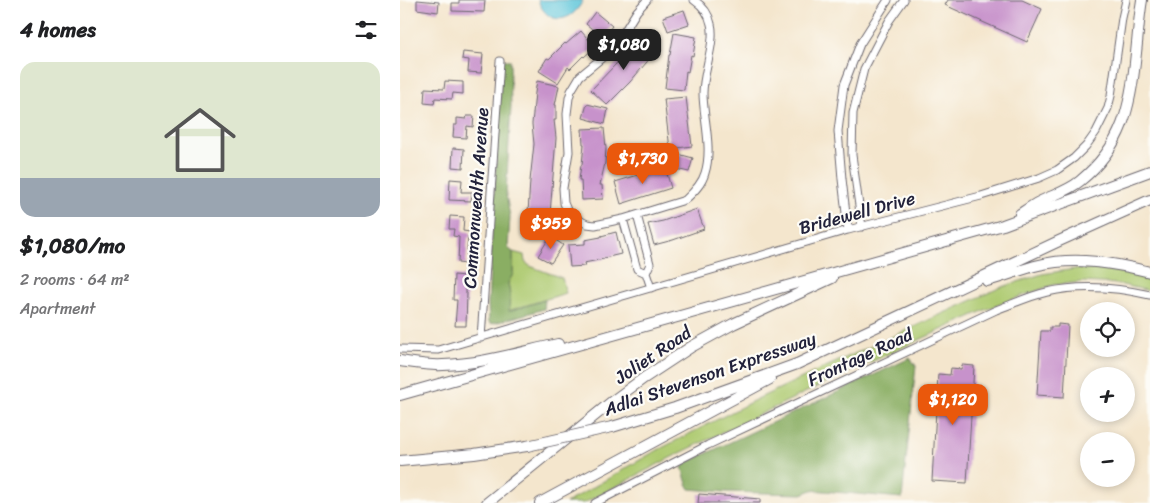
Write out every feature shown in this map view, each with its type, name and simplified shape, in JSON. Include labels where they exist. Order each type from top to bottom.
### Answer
[{"type":"highway","points":[[1003,225],[1039,202],[1079,182],[1109,151],[1120,132],[1127,114],[1136,59],[1142,0]]},
{"type":"highway","points":[[400,395],[1003,225],[1150,171]]},
{"type":"highway","name":"Adlai Stevenson Expressway","points":[[400,461],[474,454],[526,446],[612,427],[675,408],[797,364],[1150,200]]},
{"type":"highway","points":[[953,292],[1040,265],[1060,262],[1108,263],[1150,272]]},
{"type":"highway","name":"Joliet Road","points":[[487,503],[614,400],[691,347],[733,324],[857,266]]},
{"type":"highway","points":[[400,361],[442,365],[460,364],[582,338],[611,335]]},
{"type":"highway","points":[[540,503],[797,364]]},
{"type":"street","points":[[647,0],[637,11],[622,36],[603,57],[580,76],[571,91],[568,105],[568,152],[563,195],[567,210],[587,224],[595,225],[623,219],[685,200],[698,187],[706,172],[708,150],[703,92],[712,25],[700,4],[694,0]]},
{"type":"street","points":[[848,230],[838,131],[844,85],[860,44],[888,0]]},
{"type":"street","points":[[862,227],[852,154],[853,113],[864,69],[889,22],[904,0]]},
{"type":"street","name":"Bridewell Drive","points":[[400,349],[438,350],[848,230],[981,196],[1039,178],[1058,170],[1086,146],[1096,132],[1108,108],[1126,0]]},
{"type":"street","name":"Commonwealth Avenue","points":[[481,338],[500,61]]},
{"type":"street","points":[[637,215],[650,264],[646,273],[651,288]]},
{"type":"street","points":[[623,219],[637,269],[646,273]]},
{"type":"street","name":"Frontage Road","points":[[595,503],[708,445],[1026,298],[1046,292],[1089,286],[1110,287],[1150,295]]},
{"type":"green space","points":[[502,60],[510,60],[511,107],[506,194],[510,217],[508,248],[513,252],[513,274],[508,283],[510,294],[509,311],[545,300],[544,309],[491,324],[489,322],[488,304]]},
{"type":"green space","points":[[513,252],[524,255],[525,262],[530,266],[562,278],[566,293],[508,311],[510,294],[508,283],[513,274]]},
{"type":"green space","points":[[1075,269],[1113,271],[1150,279],[1150,291],[1118,284],[1083,282],[1053,285],[1019,297],[985,310],[827,382],[672,457],[584,503],[566,503],[652,453],[755,400],[821,369],[999,288],[1042,274]]},
{"type":"green space","points":[[910,358],[916,366],[902,498],[812,490],[802,494],[725,492],[690,489],[687,484],[682,467],[688,462]]},
{"type":"water","points":[[538,0],[583,0],[573,14],[560,19],[553,18],[547,14]]},
{"type":"building","points":[[417,0],[439,2],[438,12],[417,9]]},
{"type":"building","points":[[459,0],[485,0],[484,12],[452,11],[452,3],[459,3]]},
{"type":"building","points":[[948,0],[1022,0],[1042,9],[1027,42],[945,5]]},
{"type":"building","points":[[684,10],[689,24],[668,31],[663,17]]},
{"type":"building","points":[[595,12],[612,26],[603,38],[586,24]]},
{"type":"building","points":[[581,31],[595,47],[570,69],[568,67],[558,83],[539,71],[547,58],[549,59],[565,43]]},
{"type":"building","points":[[674,33],[696,37],[693,56],[691,55],[688,72],[686,71],[684,90],[665,88]]},
{"type":"building","points":[[640,36],[657,50],[630,82],[607,105],[591,90]]},
{"type":"building","points":[[463,52],[483,54],[481,73],[468,72],[469,60],[462,59]]},
{"type":"building","points":[[445,81],[463,82],[463,94],[453,93],[452,99],[435,98],[434,104],[424,103],[425,88],[444,89]]},
{"type":"building","points":[[537,81],[559,86],[555,105],[556,138],[550,214],[528,213],[534,144],[532,124]]},
{"type":"building","points":[[686,97],[692,146],[670,149],[664,99]]},
{"type":"building","points":[[587,104],[608,109],[605,124],[583,118]]},
{"type":"building","points":[[467,116],[474,116],[473,127],[467,126],[466,138],[453,137],[457,118],[466,119]]},
{"type":"building","points":[[604,128],[605,163],[600,185],[602,185],[603,199],[582,200],[581,180],[579,180],[584,144],[582,129]]},
{"type":"building","points":[[453,148],[464,149],[463,168],[452,167]]},
{"type":"building","points":[[671,152],[693,158],[689,172],[667,167]]},
{"type":"building","points":[[665,167],[671,188],[621,204],[615,182]]},
{"type":"building","points":[[450,179],[462,180],[461,192],[472,192],[471,201],[449,200]]},
{"type":"building","points":[[697,209],[704,229],[654,245],[648,224],[663,221]]},
{"type":"building","points":[[450,216],[464,217],[463,231],[470,232],[466,264],[458,263],[459,237],[453,236],[454,229],[449,229]]},
{"type":"building","points":[[548,218],[552,232],[531,238],[527,224]]},
{"type":"building","points":[[616,232],[621,254],[584,263],[585,266],[570,267],[568,245],[585,244],[585,240]]},
{"type":"building","points":[[552,233],[554,239],[563,245],[551,263],[538,256]]},
{"type":"building","points":[[454,275],[465,276],[465,293],[467,293],[466,326],[455,326],[457,300],[453,300]]},
{"type":"building","points":[[1058,324],[1068,325],[1064,397],[1037,395],[1041,331],[1050,331],[1050,327],[1058,327]]},
{"type":"building","points":[[962,365],[974,366],[967,483],[932,481],[938,374],[950,375],[951,368],[961,369]]},
{"type":"building","points":[[699,494],[760,499],[760,503],[698,503]]}]
